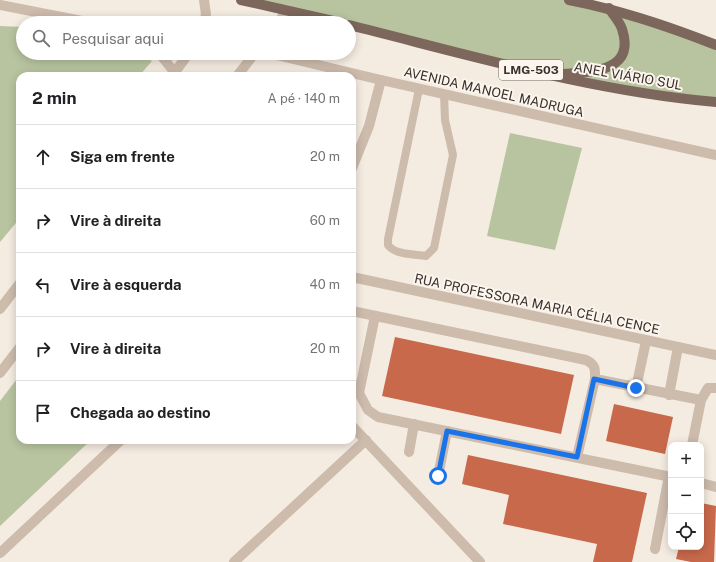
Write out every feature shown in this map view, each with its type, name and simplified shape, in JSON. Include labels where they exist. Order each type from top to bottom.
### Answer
[{"type":"main road","points":[[240,0],[288,9],[315,16]]},
{"type":"main road","points":[[569,0],[609,8],[682,31],[716,45]]},
{"type":"main road","points":[[550,75],[600,71],[618,62],[625,48],[622,29],[609,8]]},
{"type":"main road","name":"ANEL VIÁRIO SUL","points":[[356,27],[550,75],[664,98],[716,102]]},
{"type":"street","points":[[204,0],[206,16]]},
{"type":"street","points":[[0,5],[56,16]]},
{"type":"street","points":[[283,16],[288,9]]},
{"type":"street","points":[[163,60],[172,72]]},
{"type":"street","points":[[175,72],[184,60]]},
{"type":"street","points":[[239,72],[249,60]]},
{"type":"street","name":"AVENIDA MANOEL MADRUGA","points":[[297,60],[348,72]]},
{"type":"street","name":"AVENIDA MANOEL MADRUGA","points":[[356,74],[716,155]]},
{"type":"street","points":[[356,158],[369,126],[381,80]]},
{"type":"street","name":"RUA PROFESSORA MARIA CÉLIA CENCE","points":[[356,278],[716,356]]},
{"type":"street","points":[[0,309],[16,289]]},
{"type":"street","points":[[356,312],[586,360],[593,364],[595,369],[594,379],[577,457]]},
{"type":"street","points":[[375,316],[359,394],[368,410],[378,417],[668,477]]},
{"type":"street","points":[[636,388],[646,341]]},
{"type":"street","points":[[669,395],[678,347]]},
{"type":"street","points":[[0,373],[16,352]]},
{"type":"street","points":[[594,379],[669,395],[701,400]]},
{"type":"street","points":[[693,442],[701,400],[708,388],[716,388]]},
{"type":"street","points":[[409,452],[414,424]]},
{"type":"street","points":[[356,430],[475,560]]},
{"type":"street","points":[[438,476],[447,431]]},
{"type":"street","points":[[234,562],[366,440]]},
{"type":"street","points":[[0,554],[117,444]]},
{"type":"street","points":[[655,549],[670,478]]},
{"type":"street","points":[[704,484],[716,487]]},
{"type":"lane","points":[[419,89],[388,239],[388,245],[391,249],[396,251],[426,256],[434,248],[453,155],[445,120],[444,94]]},
{"type":"green space","points":[[241,0],[569,0],[716,45],[716,103],[664,98],[356,27],[356,16],[310,16]]},
{"type":"green space","points":[[0,26],[16,27],[16,60],[152,61],[142,72],[16,72],[16,223],[0,242]]},
{"type":"green space","points":[[510,133],[582,148],[555,250],[487,236]]},
{"type":"green space","points":[[16,380],[16,444],[87,444],[0,526],[0,401]]},
{"type":"building","points":[[395,337],[574,375],[561,434],[382,396]]},
{"type":"building","points":[[614,404],[673,417],[665,454],[606,441]]},
{"type":"building","points":[[468,455],[647,493],[632,562],[593,562],[597,544],[503,524],[509,495],[462,484]]},
{"type":"building","points":[[704,504],[716,506],[714,562],[691,562],[676,559],[678,550],[704,550]]},
{"type":"route","points":[[438,476],[447,431],[577,457],[594,379],[636,388]]}]
